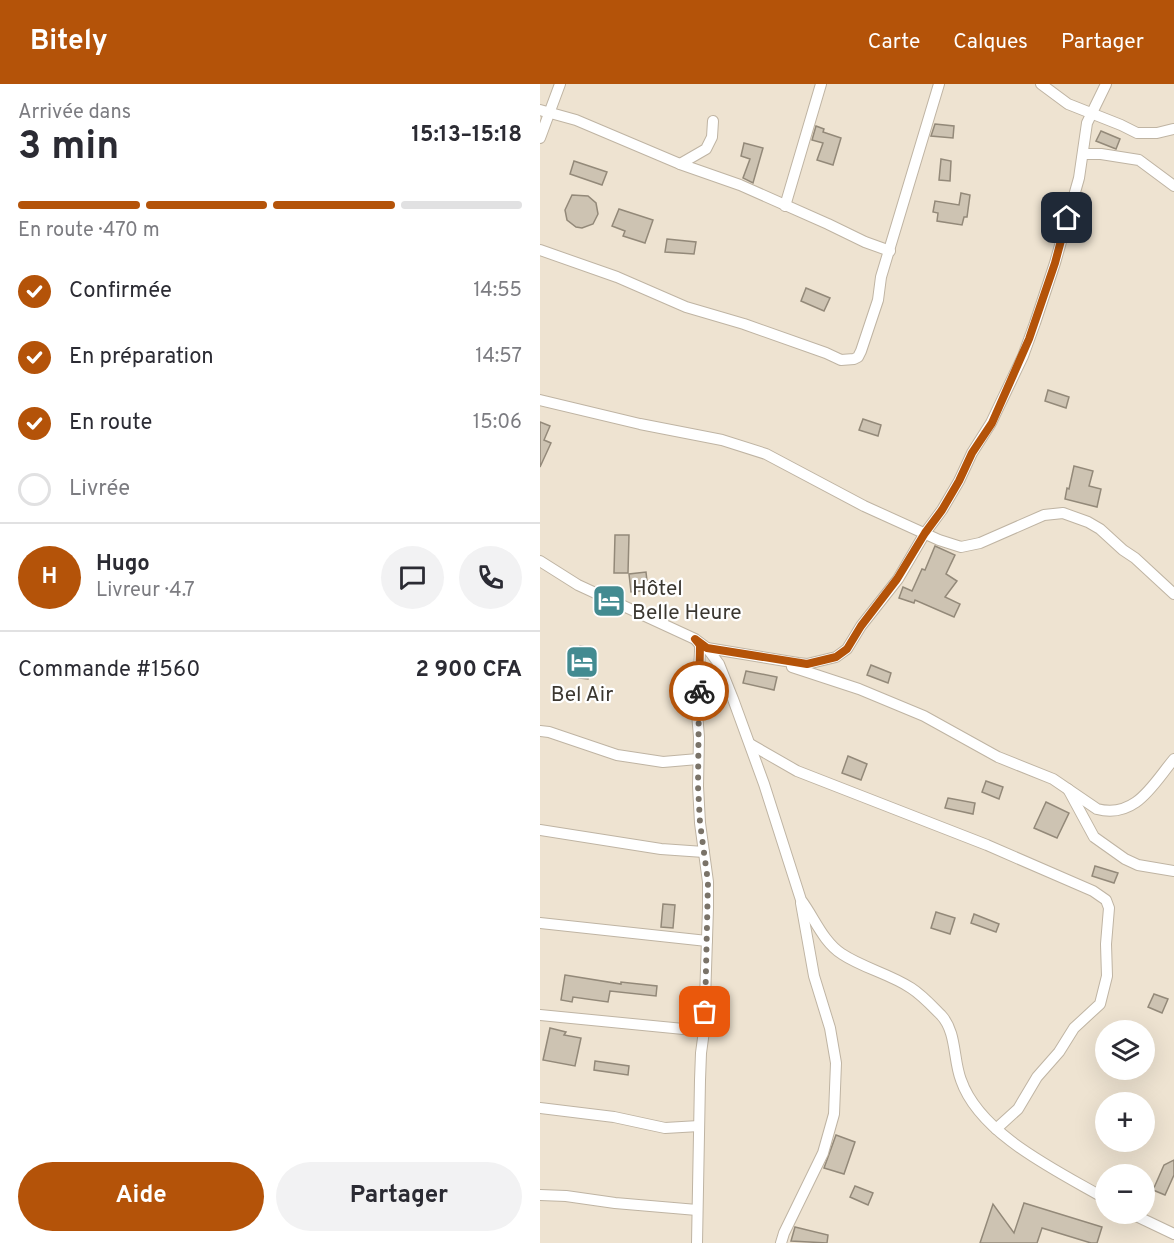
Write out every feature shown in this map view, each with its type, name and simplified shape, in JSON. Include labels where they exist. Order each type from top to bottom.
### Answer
[{"type":"street","points":[[540,138],[545,112],[560,84]]},
{"type":"street","points":[[785,206],[821,84]]},
{"type":"street","points":[[540,250],[617,277],[686,308],[744,324],[845,361],[858,357],[878,300],[881,277],[939,84]]},
{"type":"street","points":[[1041,84],[1068,104],[1121,124],[1137,133],[1157,133],[1173,129]]},
{"type":"street","points":[[707,648],[807,664],[836,657],[843,653],[855,638],[861,626],[897,579],[942,510],[972,453],[992,423],[1023,356],[1055,263],[1079,177],[1087,123],[1106,84]]},
{"type":"street","points":[[545,112],[576,120],[680,164],[740,185],[865,242],[890,251]]},
{"type":"street","points":[[680,164],[706,149],[711,143],[713,122]]},
{"type":"street","points":[[1083,154],[1101,154],[1139,160],[1174,186]]},
{"type":"street","points":[[540,400],[640,424],[722,440],[766,454],[855,501],[953,545],[969,547],[1044,515],[1063,513],[1100,529],[1174,594]]},
{"type":"street","points":[[540,561],[578,585],[695,639],[707,648],[719,664],[750,744],[801,900],[814,976],[830,1028],[836,1064],[834,1114],[823,1153],[781,1243]]},
{"type":"street","points":[[695,639],[700,645],[697,713],[700,823],[708,882],[697,1243]]},
{"type":"street","points":[[766,658],[834,680],[924,716],[998,757],[1035,771],[1068,789],[1097,809],[1115,811],[1137,802],[1152,789],[1174,759]]},
{"type":"street","points":[[540,731],[617,755],[663,762],[698,759]]},
{"type":"street","points":[[750,744],[797,771],[987,845],[1093,891],[1106,900],[1109,914],[1106,944],[1107,976],[1100,1004],[1074,1028],[1059,1052],[1037,1077],[1018,1109],[996,1129]]},
{"type":"street","points":[[1068,789],[1094,837],[1125,859],[1138,865],[1174,871]]},
{"type":"street","points":[[540,830],[661,849],[704,852]]},
{"type":"street","points":[[801,900],[824,935],[840,953],[911,987],[944,1018],[953,1042],[961,1080],[983,1117],[1035,1157],[1095,1192]]},
{"type":"street","points":[[540,923],[707,941]]},
{"type":"street","points":[[540,1015],[705,1031]]},
{"type":"street","points":[[540,1108],[614,1117],[665,1128],[699,1126]]},
{"type":"street","points":[[540,1195],[697,1210]]},
{"type":"street","points":[[1153,1224],[1174,1234]]},
{"type":"building","points":[[935,124],[954,126],[953,138],[931,136]]},
{"type":"building","points":[[816,126],[824,129],[823,132],[841,138],[833,165],[817,160],[823,143],[812,140]]},
{"type":"building","points":[[1101,131],[1120,139],[1116,149],[1096,141]]},
{"type":"building","points":[[744,143],[763,148],[753,183],[743,178],[750,159],[741,156]]},
{"type":"building","points":[[941,159],[951,161],[950,181],[939,180]]},
{"type":"building","points":[[574,161],[607,172],[602,185],[570,174]]},
{"type":"building","points":[[961,193],[970,195],[967,217],[964,217],[962,225],[937,221],[938,213],[933,212],[935,201],[959,205]]},
{"type":"building","points":[[572,195],[588,196],[596,203],[598,214],[593,224],[582,228],[576,227],[567,220],[565,210]]},
{"type":"building","points":[[619,209],[653,220],[645,243],[623,236],[625,231],[612,226]]},
{"type":"building","points":[[667,239],[696,242],[694,254],[665,252]]},
{"type":"building","points":[[806,288],[830,298],[824,311],[801,301]]},
{"type":"building","points":[[1048,390],[1069,397],[1066,408],[1045,401]]},
{"type":"building","points":[[863,419],[881,425],[878,436],[859,430]]},
{"type":"building","points":[[540,422],[550,426],[544,440],[551,443],[540,467]]},
{"type":"building","points":[[1074,466],[1093,471],[1089,486],[1101,489],[1097,507],[1065,499]]},
{"type":"building","points":[[615,535],[629,535],[628,573],[614,573]]},
{"type":"building","points":[[935,546],[955,555],[946,574],[957,581],[945,597],[960,604],[954,617],[915,600],[914,603],[899,598],[903,587],[912,591],[922,569],[925,570]]},
{"type":"building","points":[[646,572],[648,590],[631,592],[629,574]]},
{"type":"building","points":[[580,646],[592,648],[588,679],[572,674],[573,663],[577,664]]},
{"type":"building","points":[[871,665],[891,673],[888,683],[867,675]]},
{"type":"building","points":[[746,671],[777,677],[774,690],[743,683]]},
{"type":"building","points":[[848,756],[867,764],[861,780],[842,773]]},
{"type":"building","points":[[986,781],[1003,787],[999,799],[982,792]]},
{"type":"building","points":[[948,798],[975,803],[973,814],[945,808]]},
{"type":"building","points":[[1046,802],[1069,813],[1057,838],[1034,828]]},
{"type":"building","points":[[1095,866],[1118,873],[1114,883],[1092,876]]},
{"type":"building","points":[[663,904],[675,905],[673,928],[661,927]]},
{"type":"building","points":[[936,912],[955,918],[950,934],[931,928]]},
{"type":"building","points":[[974,914],[999,924],[996,932],[971,923]]},
{"type":"building","points":[[565,975],[621,984],[621,982],[657,986],[656,996],[610,991],[608,1002],[573,997],[572,1002],[561,1000]]},
{"type":"building","points":[[1154,994],[1168,999],[1162,1013],[1148,1007]]},
{"type":"building","points":[[550,1028],[566,1032],[564,1035],[581,1038],[575,1066],[543,1060]]},
{"type":"building","points":[[595,1061],[629,1066],[628,1075],[594,1070]]},
{"type":"building","points":[[836,1135],[855,1142],[844,1174],[824,1168]]},
{"type":"building","points":[[1174,1160],[1174,1175],[1165,1195],[1155,1191],[1164,1165]]},
{"type":"building","points":[[855,1186],[873,1193],[868,1205],[850,1197]]},
{"type":"building","points":[[1024,1203],[1102,1227],[1097,1243],[1042,1228],[1037,1243],[980,1243],[993,1204],[1014,1233]]},
{"type":"building","points":[[795,1227],[828,1235],[827,1243],[791,1241]]},
{"type":"way so far","points":[[699,691],[698,786],[700,823],[708,882],[705,1012]]},
{"type":"place","name":"Hôtel Belle Heure","points":[[609,601]]},
{"type":"place","name":"Bel Air","points":[[582,662]]},
{"type":"route","points":[[699,691],[700,645],[695,639],[707,648],[807,664],[836,657],[847,649],[942,510],[972,453],[992,423],[1023,356],[1055,263],[1067,218]]}]
